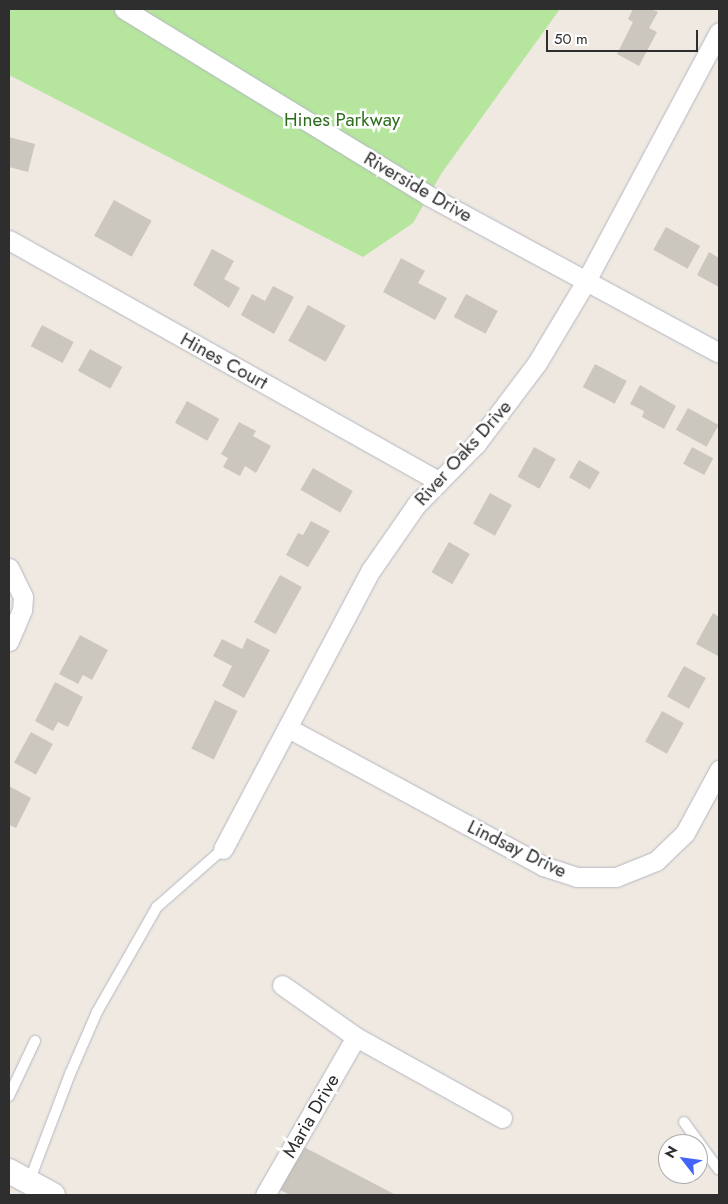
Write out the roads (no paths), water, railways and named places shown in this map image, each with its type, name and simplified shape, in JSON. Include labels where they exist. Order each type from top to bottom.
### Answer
[{"type":"street","name":"Riverside Drive","points":[[124,9],[427,195],[719,353]]},
{"type":"street","name":"River Oaks Drive","points":[[223,849],[371,570],[392,536],[439,481],[476,444],[512,400],[586,282],[719,32]]},
{"type":"street","name":"Hines Court","points":[[9,240],[439,481]]},
{"type":"street","points":[[9,568],[22,597],[22,610],[9,641]]},
{"type":"street","name":"Lindsay Drive","points":[[288,728],[543,866],[576,877],[616,877],[656,861],[685,833],[719,770]]},
{"type":"street","points":[[282,985],[356,1037],[502,1118]]},
{"type":"street","name":"Maria Drive","points":[[265,1195],[356,1037]]},
{"type":"street","points":[[9,1171],[53,1195]]},
{"type":"lane","points":[[29,1182],[70,1074],[97,1012],[157,907],[223,849]]},
{"type":"lane","points":[[9,1096],[35,1042]]},
{"type":"lane","points":[[684,1122],[719,1170]]},
{"type":"park label","name":"Hines Parkway","points":[[342,120]]}]
